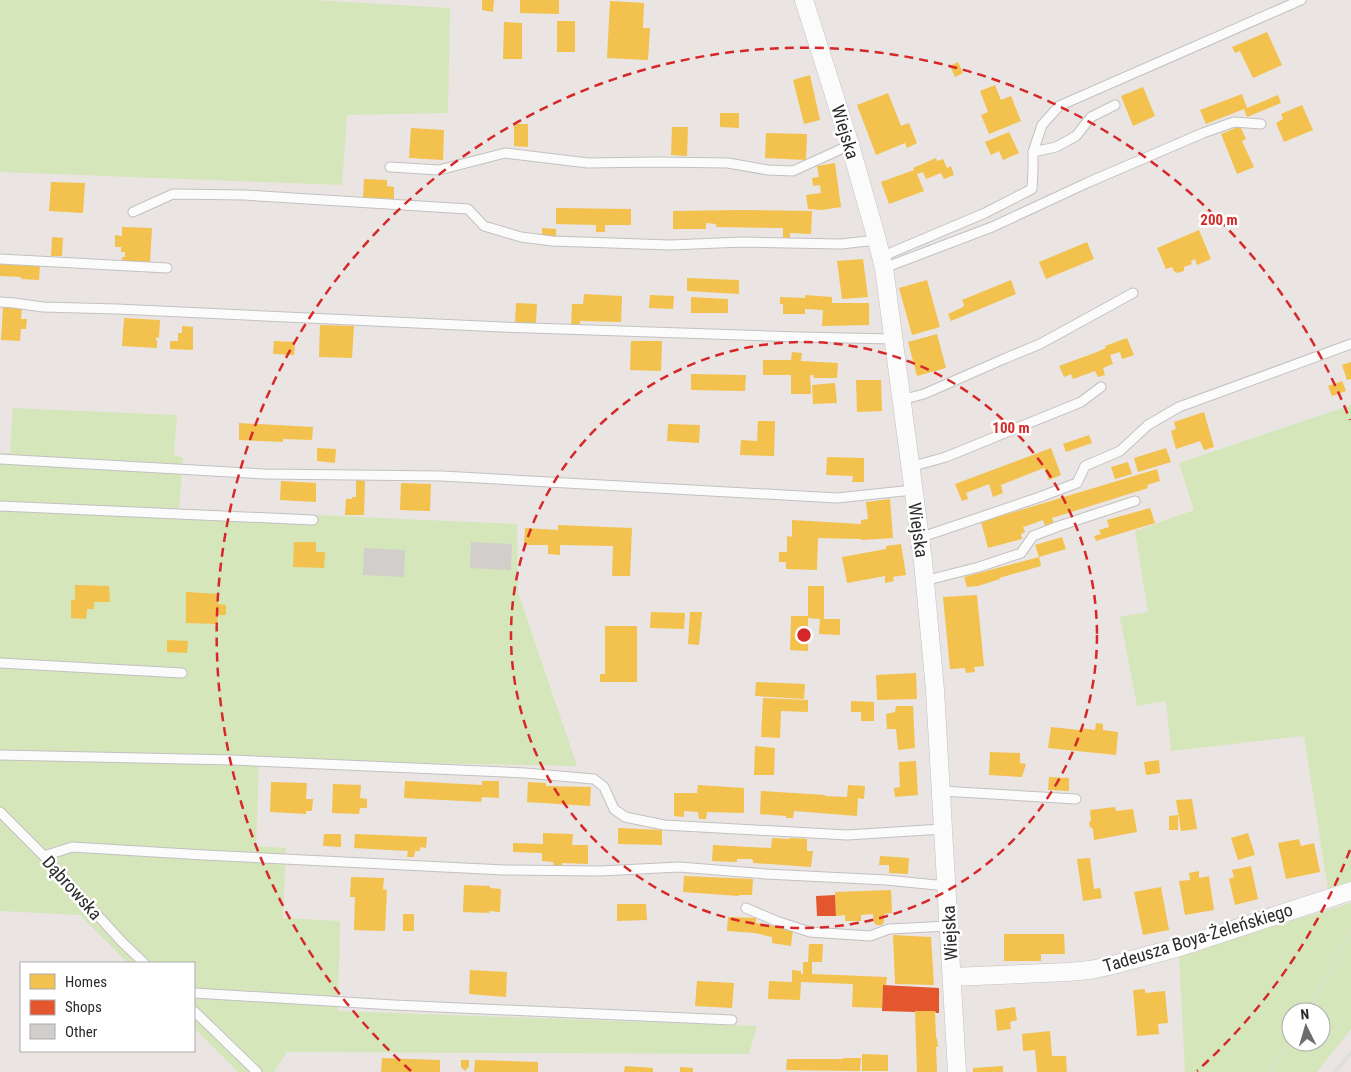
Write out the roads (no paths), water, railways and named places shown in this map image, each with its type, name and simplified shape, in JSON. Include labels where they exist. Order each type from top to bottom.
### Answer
[{"type":"street","name":"Wiejska","points":[[804,0],[850,145],[881,255],[893,339],[919,538],[935,690],[957,1072]]},
{"type":"street","name":"Tadeusza Boya-Żeleńskiego","points":[[952,977],[1068,972],[1109,966],[1180,947],[1351,891]]},
{"type":"lane","points":[[881,255],[985,213],[1032,189],[1032,152],[1042,125],[1059,106],[1301,0]]},
{"type":"lane","points":[[1032,152],[1056,147],[1076,136],[1091,117],[1115,105]]},
{"type":"lane","points":[[133,212],[173,194],[244,195],[468,209],[484,226],[521,237],[552,240],[670,245],[743,242],[842,244],[881,255],[992,227],[1089,182],[1203,133],[1234,122],[1261,124]]},
{"type":"lane","points":[[390,167],[440,170],[505,153],[588,163],[728,163],[768,170],[793,171],[850,145]]},
{"type":"lane","points":[[0,259],[167,268]]},
{"type":"lane","points":[[901,400],[924,394],[1040,344],[1133,293]]},
{"type":"lane","points":[[0,302],[43,307],[127,309],[502,327],[799,338],[893,339]]},
{"type":"lane","points":[[919,538],[1077,483],[1086,466],[1120,452],[1148,425],[1178,407],[1351,344]]},
{"type":"lane","points":[[910,467],[946,457],[1081,402],[1101,387]]},
{"type":"lane","points":[[0,459],[264,474],[442,476],[838,498],[913,490]]},
{"type":"lane","points":[[924,581],[979,567],[1021,553],[1033,536],[1135,501]]},
{"type":"lane","points":[[0,506],[313,520]]},
{"type":"lane","points":[[0,663],[182,673]]},
{"type":"lane","points":[[0,755],[233,760],[535,774],[594,779],[604,787],[614,808],[624,818],[664,825],[847,835],[943,829]]},
{"type":"lane","points":[[941,791],[1076,799]]},
{"type":"lane","name":"Dąbrowska","points":[[0,812],[143,962]]},
{"type":"lane","points":[[44,856],[72,847],[504,870],[600,871],[679,867],[766,874],[886,880],[947,886]]},
{"type":"lane","points":[[746,908],[776,921],[810,932],[870,936],[889,929],[949,926]]},
{"type":"lane","points":[[195,993],[394,1005],[732,1020]]},
{"type":"lane","points":[[195,1012],[257,1072]]},
{"type":"tram line","points":[[1313,1002],[1351,931]]},
{"type":"tram line","points":[[1268,1072],[1282,1052]]},
{"type":"railway","points":[[1335,1072],[1351,1053]]}]
